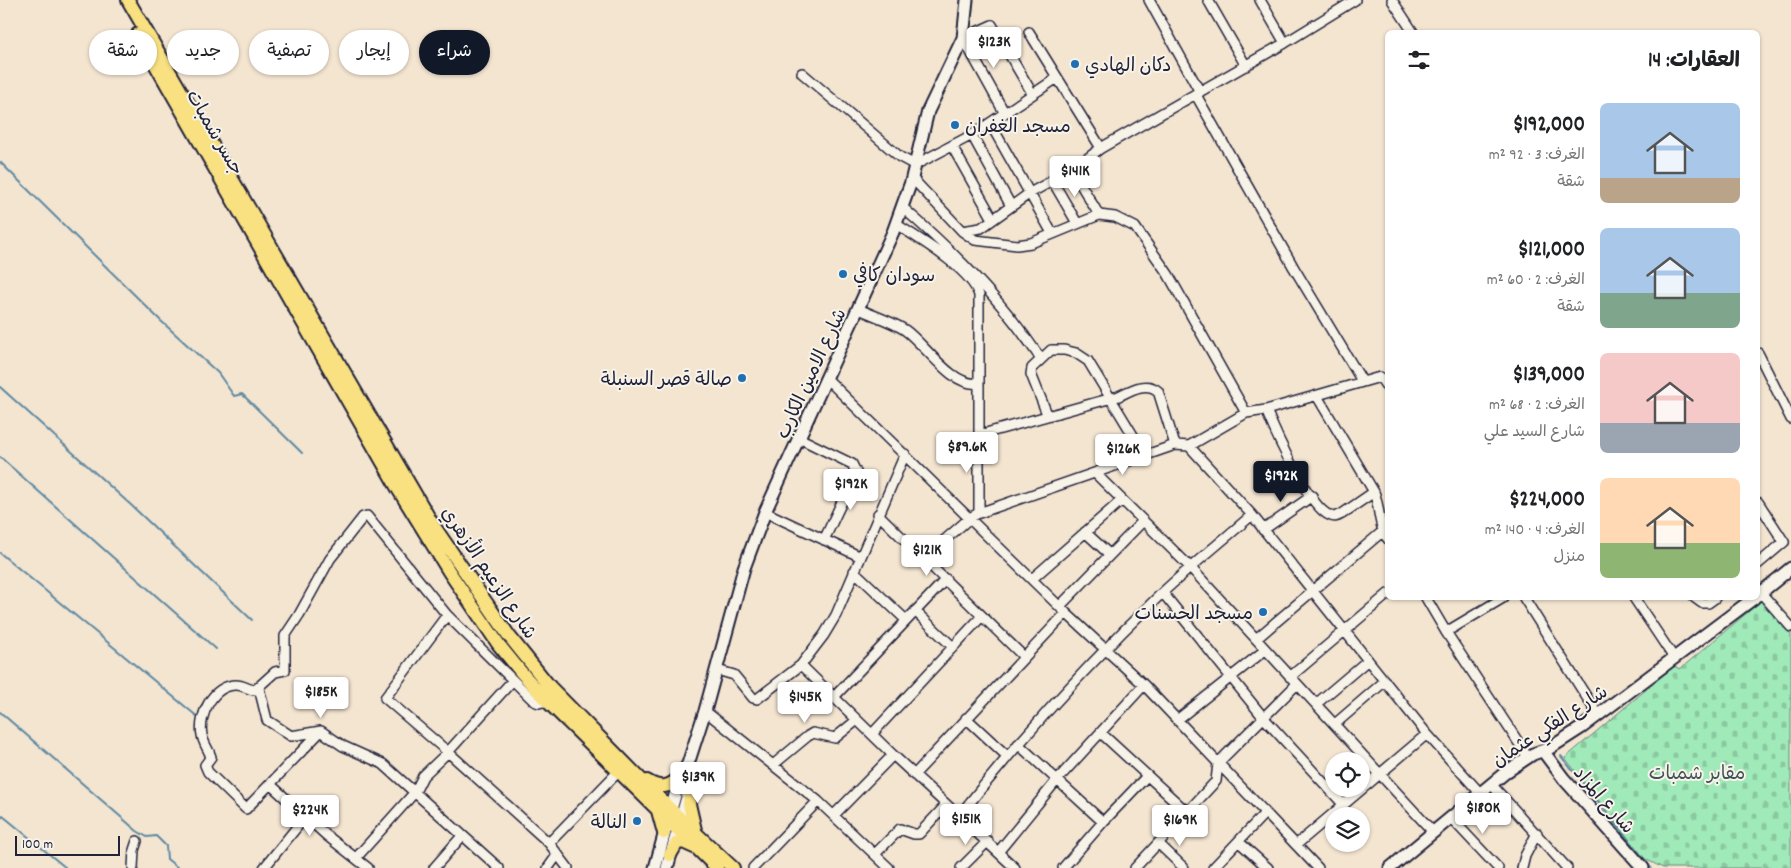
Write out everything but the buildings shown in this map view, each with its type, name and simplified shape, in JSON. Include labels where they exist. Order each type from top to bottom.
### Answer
[{"type":"main road","name":"جسر شمبات","points":[[118,0],[269,255]]},
{"type":"main road","name":"جسر شمبات","points":[[128,0],[269,255]]},
{"type":"main road","name":"شارع الزعيم الأزهري","points":[[269,255],[436,552],[499,645],[547,701],[618,772],[656,807],[668,814]]},
{"type":"main road","name":"شارع الزعيم الأزهري","points":[[269,255],[433,525],[508,636],[550,687],[636,774],[668,814],[679,824],[695,848],[717,868]]},
{"type":"main road","points":[[636,774],[655,786],[663,788],[685,780],[695,832]]},
{"type":"main road","points":[[656,807],[660,814],[664,833]]},
{"type":"main road","name":"شارع الزعيم الأزهري","points":[[679,824],[695,832],[733,868]]},
{"type":"main road","points":[[668,862],[677,843],[683,842],[695,848]]},
{"type":"street","name":"شارع الامين الكارب","points":[[654,868],[668,814],[685,780],[744,568],[765,512],[859,309],[896,224],[912,178],[928,110],[963,38],[966,0]]},
{"type":"street","points":[[1149,0],[1198,94],[1294,268],[1362,381]]},
{"type":"street","points":[[1208,0],[1246,66]]},
{"type":"street","points":[[1260,0],[1285,43]]},
{"type":"street","points":[[962,231],[981,228],[1030,193],[1072,170],[1101,148],[1198,94],[1355,0]]},
{"type":"street","points":[[1392,0],[1412,30]]},
{"type":"street","points":[[1004,112],[963,38],[992,25],[1032,93]]},
{"type":"street","points":[[1029,32],[1101,148]]},
{"type":"street","points":[[802,74],[900,156],[915,166],[972,135],[1057,78]]},
{"type":"street","points":[[990,123],[1052,233]]},
{"type":"street","points":[[972,135],[1011,206]]},
{"type":"street","points":[[952,146],[993,219]]},
{"type":"street","points":[[1072,170],[1099,215]]},
{"type":"street","points":[[912,178],[962,231],[975,240],[1025,245],[1099,215],[1115,217],[1135,227],[1168,274],[1246,413]]},
{"type":"street","points":[[1052,180],[1077,223]]},
{"type":"street","points":[[902,207],[942,241],[982,283],[1014,319],[1040,359]]},
{"type":"street","points":[[896,224],[939,251],[977,289],[979,435],[975,515]]},
{"type":"street","points":[[859,309],[905,330],[957,378],[971,384],[978,383]]},
{"type":"street","points":[[1047,414],[1031,374],[1032,368],[1051,350],[1064,350],[1076,353],[1088,361],[1145,455]]},
{"type":"street","points":[[1760,357],[1791,419]]},
{"type":"street","points":[[924,558],[975,515],[1175,445],[1190,446],[1246,413],[1266,410],[1380,377],[1385,384]]},
{"type":"street","points":[[827,378],[905,454],[975,515],[1032,579],[1144,685],[1318,868]]},
{"type":"street","points":[[979,435],[1047,414],[1119,396],[1141,386],[1152,387],[1158,391],[1175,445]]},
{"type":"street","points":[[1256,639],[1312,591],[1385,535],[1374,492],[1317,396]]},
{"type":"street","points":[[1266,410],[1285,454],[1325,513],[1337,517],[1374,492]]},
{"type":"street","points":[[799,438],[852,464],[856,472],[824,540]]},
{"type":"street","points":[[1190,446],[1252,515],[1427,734],[1480,793]]},
{"type":"street","points":[[716,670],[734,675],[753,698],[757,699],[801,665],[824,635],[836,615],[859,556],[905,454]]},
{"type":"street","points":[[1096,474],[1191,568],[1433,832]]},
{"type":"street","points":[[1263,530],[1312,496]]},
{"type":"street","points":[[1032,579],[1122,500]]},
{"type":"street","points":[[1760,505],[1787,539],[1760,562]]},
{"type":"street","points":[[765,512],[859,556]]},
{"type":"street","points":[[878,514],[1023,656]]},
{"type":"street","points":[[960,816],[1007,756],[1106,650],[1163,593],[1252,515]]},
{"type":"street","points":[[321,731],[246,809],[208,772],[205,765],[211,757],[201,732],[204,713],[208,705],[217,694],[227,687],[236,685],[253,690],[259,688],[275,672],[285,670],[285,636],[330,559],[363,517],[370,518],[447,615],[534,701],[539,703],[547,701]]},
{"type":"street","points":[[914,775],[1023,656],[1109,554],[1143,521]]},
{"type":"street","points":[[1085,532],[1109,554]]},
{"type":"street","name":"شارع الفكي عثمان","points":[[1760,593],[1791,568]]},
{"type":"street","points":[[854,571],[906,620]]},
{"type":"street","points":[[834,697],[946,579]]},
{"type":"street","points":[[1163,593],[1263,717],[1343,804]]},
{"type":"street","points":[[1290,677],[1385,597]]},
{"type":"street","points":[[1760,598],[1791,626]]},
{"type":"street","points":[[1427,600],[1528,757]]},
{"type":"street","points":[[1446,632],[1500,600]]},
{"type":"street","points":[[1525,600],[1598,715]]},
{"type":"street","points":[[1635,600],[1674,658]]},
{"type":"street","points":[[1698,600],[1702,603],[1708,603],[1712,600]]},
{"type":"street","name":"شارع الفكي عثمان","points":[[1390,868],[1491,784],[1528,757],[1568,738],[1750,600]]},
{"type":"street","points":[[915,611],[952,646]]},
{"type":"street","points":[[447,615],[385,698],[549,843],[568,868]]},
{"type":"street","points":[[872,734],[982,616]]},
{"type":"street","points":[[1178,720],[1266,650]]},
{"type":"street","points":[[1316,704],[1368,660]]},
{"type":"street","points":[[801,665],[893,756],[999,851],[1015,868]]},
{"type":"street","points":[[356,858],[415,792],[423,776],[448,752],[513,680]]},
{"type":"street","points":[[1335,724],[1385,681]]},
{"type":"street","points":[[1135,868],[1216,781],[1218,763],[1297,684]]},
{"type":"street","points":[[999,851],[1058,780],[1144,685]]},
{"type":"street","points":[[259,688],[267,720],[291,736],[321,731],[344,746],[383,764],[499,868]]},
{"type":"street","points":[[705,711],[818,801],[889,868]]},
{"type":"street","points":[[966,718],[1007,756]]},
{"type":"street","points":[[772,765],[813,733],[836,738],[858,720]]},
{"type":"street","points":[[1101,733],[1187,812]]},
{"type":"street","points":[[1296,845],[1427,734]]},
{"type":"street","points":[[1018,744],[1103,822]]},
{"type":"street","name":"شارع المزاد","points":[[1543,751],[1564,779],[1643,868]]},
{"type":"street","points":[[834,815],[893,756]]},
{"type":"street","points":[[549,843],[618,772]]},
{"type":"street","points":[[1063,868],[1147,776]]},
{"type":"street","points":[[668,862],[679,824],[685,780]]},
{"type":"street","points":[[1491,784],[1537,833],[1562,866]]},
{"type":"street","points":[[271,785],[305,817],[368,868]]},
{"type":"street","points":[[753,868],[818,801]]},
{"type":"street","points":[[875,854],[900,829],[919,834],[946,805]]},
{"type":"street","points":[[1214,868],[1265,813]]},
{"type":"street","points":[[264,868],[305,817]]},
{"type":"street","points":[[1451,818],[1498,868]]},
{"type":"street","points":[[1522,868],[1525,856],[1537,833]]},
{"type":"street","points":[[434,868],[462,836]]},
{"type":"street","points":[[133,868],[134,850],[137,841]]},
{"type":"street","points":[[961,868],[988,842]]},
{"type":"street","points":[[1239,842],[1268,868]]},
{"type":"street","points":[[1158,843],[1184,868]]},
{"type":"street","points":[[548,868],[558,854]]},
{"type":"green space","name":"مقابر شمبات","points":[[1761,601],[1791,632],[1791,868],[1663,868],[1645,859],[1565,758],[1674,666],[1680,669]]},
{"type":"waterway","points":[[0,162],[161,321],[218,373],[234,396],[242,394],[302,453]]},
{"type":"waterway","points":[[0,387],[132,506],[252,620]]},
{"type":"waterway","points":[[0,457],[216,649]]},
{"type":"waterway","points":[[0,553],[199,718]]},
{"type":"waterway","points":[[0,712],[137,831],[147,837],[156,836],[166,846],[167,859],[178,868]]},
{"type":"waterway","points":[[1561,756],[1651,868]]},
{"type":"waterway","points":[[0,819],[3,816],[66,868]]},
{"type":"place","name":"دكان الهادي","points":[[1075,64]]},
{"type":"place","name":"مسجد الغفران","points":[[955,125]]},
{"type":"place","name":"سودان كافي","points":[[843,274]]},
{"type":"place","name":"صالة قصر السنبلة","points":[[742,378]]},
{"type":"place","name":"مسجد الحسنات","points":[[1263,612]]},
{"type":"place","name":"النالة","points":[[637,821]]}]
